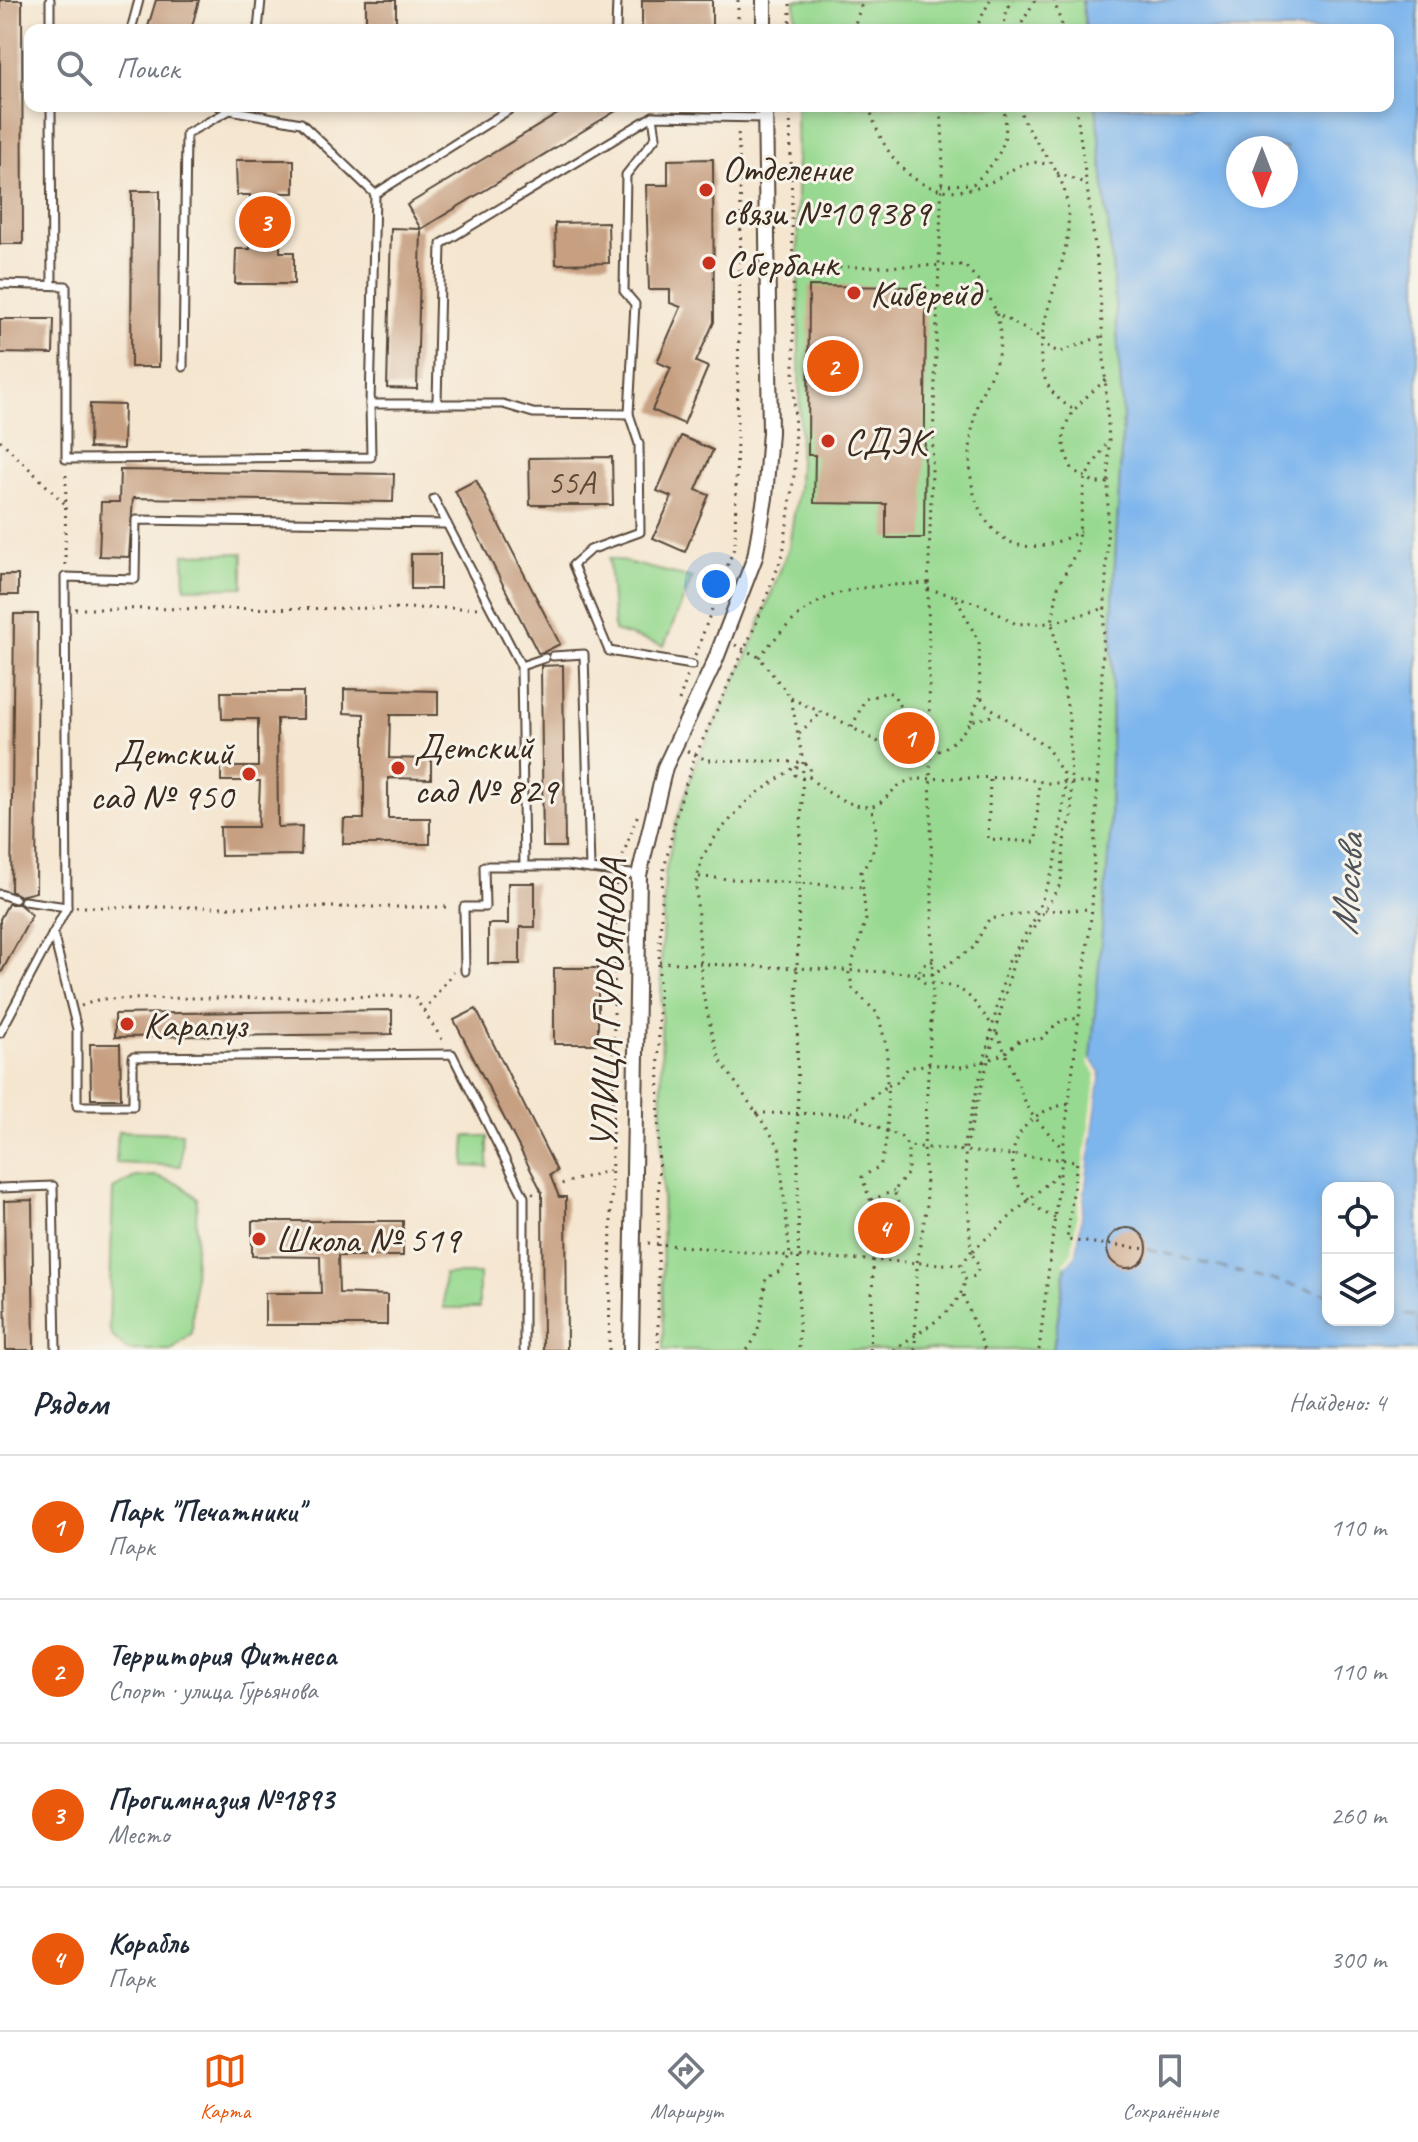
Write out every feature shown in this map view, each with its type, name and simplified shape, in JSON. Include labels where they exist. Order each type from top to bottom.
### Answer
[{"type":"street","points":[[764,0],[764,24]]},
{"type":"street","name":"УЛИЦА ГУРЬЯНОВА","points":[[631,1350],[639,875],[665,767],[715,661],[755,557],[765,498],[770,432],[765,112]]},
{"type":"lane","points":[[50,0],[50,24]]},
{"type":"lane","points":[[133,24],[139,0]]},
{"type":"lane","points":[[259,24],[261,0]]},
{"type":"lane","points":[[616,24],[617,0]]},
{"type":"lane","points":[[51,112],[52,285]]},
{"type":"lane","points":[[183,367],[186,134],[223,112]]},
{"type":"lane","points":[[0,284],[66,286],[66,459],[371,457],[375,194],[301,123],[249,112]]},
{"type":"lane","points":[[375,194],[505,112]]},
{"type":"lane","points":[[437,402],[441,244],[653,116],[765,112]]},
{"type":"lane","points":[[653,116],[656,137],[626,175],[624,291],[635,304],[629,414],[639,444],[640,532],[590,550],[573,565],[609,651],[692,665]]},
{"type":"lane","points":[[370,404],[503,404],[533,413],[629,414]]},
{"type":"lane","points":[[434,499],[521,666],[524,866]]},
{"type":"lane","points":[[0,1033],[67,907],[65,577],[135,579],[136,520],[447,524]]},
{"type":"lane","points":[[521,666],[549,657],[584,654],[590,869]]},
{"type":"lane","points":[[465,971],[464,907],[485,907],[484,866],[590,869],[639,875]]},
{"type":"lane","points":[[0,894],[67,907]]},
{"type":"lane","points":[[53,933],[74,1009],[77,1106],[133,1106],[133,1057],[452,1054],[524,1197],[524,1350]]},
{"type":"lane","points":[[0,1188],[53,1186],[56,1350]]},
{"type":"path","points":[[738,0],[738,24]]},
{"type":"path","points":[[790,0],[790,24]]},
{"type":"path","points":[[855,24],[863,0]]},
{"type":"path","points":[[978,24],[990,0]]},
{"type":"path","points":[[1004,24],[1007,9],[1013,0]]},
{"type":"path","points":[[1021,24],[1035,0]]},
{"type":"path","points":[[1054,0],[1061,24]]},
{"type":"path","points":[[790,112],[795,268],[964,265],[991,296],[1001,337],[998,356],[977,407],[971,443],[970,475],[975,501],[987,527],[1011,543],[1034,546],[1061,542],[1080,531]]},
{"type":"path","points":[[871,112],[875,127],[894,162],[917,181],[941,188],[988,184],[1011,167],[1046,163],[1057,172],[1087,184]]},
{"type":"path","points":[[915,1350],[917,1263],[927,1204],[924,1148],[933,984],[928,589],[941,112]]},
{"type":"path","points":[[941,188],[973,184],[997,160],[1005,144],[1005,112]]},
{"type":"path","points":[[1020,112],[1022,121],[1057,172],[1065,191],[1069,224],[1064,255],[1043,318],[1043,339],[1045,382],[1064,404],[1075,410]]},
{"type":"path","points":[[1039,1350],[1092,909],[1108,483],[1109,440],[1103,336],[1077,112]]},
{"type":"path","points":[[994,312],[1043,339],[1050,349],[1061,352],[1103,336]]},
{"type":"path","points":[[1106,380],[1079,401],[1065,423],[1062,440],[1073,470],[1085,478],[1108,483]]},
{"type":"path","points":[[0,440],[66,505]]},
{"type":"path","points":[[965,1279],[975,1276],[979,1267],[971,1252],[963,1151],[1013,951],[1061,883],[1065,833],[1074,807],[1069,716],[1052,623],[1058,587],[1077,550],[1085,478],[1109,440]]},
{"type":"path","points":[[65,577],[66,459]]},
{"type":"path","points":[[759,657],[782,630],[825,595],[857,587],[929,583]]},
{"type":"path","points":[[928,589],[985,606],[1016,624],[1052,623],[1102,609]]},
{"type":"path","points":[[749,652],[759,657],[791,698],[887,747],[930,755],[950,747],[971,721],[980,695],[979,642],[955,596]]},
{"type":"path","points":[[65,608],[491,608]]},
{"type":"path","points":[[852,727],[865,699],[888,692],[894,695],[900,707],[884,731],[887,747]]},
{"type":"path","points":[[980,695],[997,715],[1033,735],[1047,747],[1057,760],[1065,783],[1055,865],[1040,911]]},
{"type":"path","points":[[791,698],[799,733],[795,775],[802,779],[809,777]]},
{"type":"path","points":[[799,733],[820,714]]},
{"type":"path","points":[[971,721],[997,715]]},
{"type":"path","points":[[675,746],[707,760],[798,764],[810,767],[809,777]]},
{"type":"path","points":[[798,764],[802,779],[797,969],[799,1350]]},
{"type":"path","points":[[747,1350],[754,1341],[760,1321],[766,1278],[780,1271],[790,1256],[779,1146],[720,1060],[702,988],[698,877],[702,857],[718,833],[748,800],[798,764]]},
{"type":"path","points":[[809,777],[838,799],[871,807]]},
{"type":"path","points":[[871,807],[902,781],[1014,777],[1098,783]]},
{"type":"path","points":[[990,779],[988,839],[1036,842],[1039,781]]},
{"type":"path","points":[[870,1350],[874,1245],[865,1234],[870,1200],[862,1177],[880,1166],[889,1134],[887,1049],[878,1014],[853,989],[849,973],[866,919],[861,872],[875,854],[877,840],[871,807]]},
{"type":"path","points":[[698,877],[863,887]]},
{"type":"path","points":[[67,907],[464,907]]},
{"type":"path","points":[[659,962],[701,962],[849,973],[933,974],[973,948],[989,919],[1040,911],[1092,909]]},
{"type":"path","points":[[424,1011],[465,956]]},
{"type":"path","points":[[917,975],[923,965],[933,961]]},
{"type":"path","points":[[917,975],[925,983],[955,985],[963,989],[994,1028],[1034,1118],[1063,1149]]},
{"type":"path","points":[[658,1350],[660,981]]},
{"type":"path","points":[[74,1009],[100,999],[414,996],[452,1054]]},
{"type":"path","points":[[849,1114],[897,1082],[908,1068],[928,1064],[962,1067],[1005,1053],[1020,1040],[1041,1039],[1062,1020],[1080,1018]]},
{"type":"path","points":[[1055,1218],[1018,1188],[1013,1155],[1022,1127],[1057,1106],[1070,1104]]},
{"type":"path","points":[[756,1113],[849,1114],[901,1137],[908,1146],[908,1173],[894,1191],[870,1200]]},
{"type":"path","points":[[908,1146],[1077,1161],[1067,1240],[1147,1249]]},
{"type":"path","points":[[554,1186],[611,1170]]},
{"type":"path","points":[[961,1265],[971,1252],[1061,1171]]},
{"type":"path","points":[[874,1245],[899,1247],[905,1224],[894,1191]]},
{"type":"path","points":[[632,1240],[800,1257],[961,1265]]},
{"type":"path","points":[[961,1265],[965,1279],[963,1295],[985,1350]]},
{"type":"path","points":[[894,1350],[951,1310],[963,1295]]},
{"type":"green space","points":[[795,0],[1082,0],[1085,24],[796,24]]},
{"type":"green space","points":[[796,112],[1097,112],[1113,273],[1123,417],[1113,598],[1110,835],[1100,1073],[1076,1254],[1066,1266],[1053,1350],[663,1350],[661,962],[665,874],[675,826],[696,762],[749,652],[789,547],[798,488]]},
{"type":"green space","points":[[243,553],[243,587],[185,588],[184,554]]},
{"type":"green space","points":[[609,558],[692,578],[664,646],[614,631]]},
{"type":"green space","points":[[118,1131],[182,1133],[181,1166],[116,1163]]},
{"type":"green space","points":[[465,1136],[488,1136],[488,1167],[465,1166]]},
{"type":"green space","points":[[156,1176],[181,1185],[197,1198],[192,1333],[172,1350],[127,1350],[112,1336],[109,1327],[113,1189],[135,1177]]},
{"type":"green space","points":[[444,1274],[479,1274],[479,1308],[444,1308]]},
{"type":"water","name":"Москва","points":[[1082,0],[1418,0],[1418,1350],[1053,1350],[1066,1266],[1076,1253],[1100,1073],[1091,1059],[1110,835],[1113,598],[1123,417],[1113,273],[1097,112],[1394,112],[1394,24],[1085,24]]},
{"type":"pier","points":[[1091,1059],[1100,1073],[1076,1254],[1066,1266],[1064,1263],[1072,1252],[1096,1074],[1088,1062]]},
{"type":"building","points":[[0,0],[22,0],[23,244],[0,244]]},
{"type":"building","points":[[156,0],[199,0],[193,24],[149,24]]},
{"type":"building","points":[[366,0],[396,0],[396,24],[366,24]]},
{"type":"building","points":[[642,0],[712,0],[712,24],[642,24]]},
{"type":"building","points":[[561,112],[614,112],[421,229],[407,205]]},
{"type":"building","points":[[713,159],[714,322],[696,362],[708,367],[684,424],[652,410],[671,368],[657,362],[681,307],[670,303],[670,290],[649,290],[646,185],[668,185],[668,160]]},
{"type":"building","points":[[236,160],[294,160],[294,193],[280,193],[280,252],[294,252],[294,284],[235,284],[236,249],[250,249],[250,195],[237,195]]},
{"type":"building","points":[[132,191],[160,191],[159,367],[131,367]]},
{"type":"building","points":[[608,222],[609,263],[556,264],[555,223]]},
{"type":"building","points":[[391,228],[421,229],[417,389],[387,388]]},
{"type":"building","points":[[809,286],[926,287],[924,538],[886,538],[886,504],[814,503],[815,455],[808,455]]},
{"type":"building","points":[[0,319],[54,319],[53,354],[0,353]]},
{"type":"building","points":[[90,404],[124,405],[123,449],[89,448]]},
{"type":"building","points":[[681,436],[713,450],[696,490],[709,495],[685,552],[653,538],[672,497],[657,491]]},
{"type":"building","points":[[612,457],[613,505],[530,505],[529,458]]},
{"type":"building","points":[[120,470],[394,474],[393,502],[133,498],[129,557],[99,556],[101,502],[119,502]]},
{"type":"building","points":[[476,480],[560,644],[544,652],[538,653],[455,491]]},
{"type":"building","points":[[411,554],[440,554],[440,589],[411,589]]},
{"type":"building","points":[[0,575],[18,575],[18,595],[0,595]]},
{"type":"building","points":[[14,614],[38,614],[36,892],[20,896],[11,891]]},
{"type":"building","points":[[563,665],[565,847],[543,847],[541,666]]},
{"type":"building","name":"Детский сад № 829","points":[[344,689],[438,691],[438,715],[390,715],[389,758],[431,759],[431,779],[388,778],[388,818],[430,818],[430,844],[343,844],[344,819],[364,819],[364,714],[344,713]]},
{"type":"building","name":"Детский сад № 950","points":[[221,692],[303,692],[303,719],[277,719],[278,827],[302,826],[301,855],[221,856],[220,827],[258,827],[260,781],[221,781],[221,767],[258,767],[258,719],[222,719]]},
{"type":"building","points":[[508,883],[535,883],[535,927],[520,927],[520,964],[488,964],[488,924],[508,924]]},
{"type":"building","points":[[8,904],[19,904],[32,915],[0,975],[0,919]]},
{"type":"building","points":[[554,968],[598,968],[598,1044],[554,1044]]},
{"type":"building","points":[[476,1009],[557,1171],[550,1175],[559,1197],[566,1197],[567,1350],[543,1350],[542,1192],[454,1020]]},
{"type":"building","points":[[392,1010],[392,1034],[115,1037],[115,1014]]},
{"type":"building","points":[[90,1044],[120,1044],[121,1099],[91,1099]]},
{"type":"building","points":[[32,1200],[34,1350],[6,1350],[4,1201]]},
{"type":"building","points":[[252,1221],[403,1221],[403,1256],[338,1256],[339,1293],[387,1295],[387,1325],[265,1325],[265,1293],[321,1293],[320,1257],[252,1256]]},
{"type":"building","points":[[1127,1228],[1141,1234],[1147,1248],[1141,1262],[1127,1268],[1113,1262],[1107,1248],[1113,1234]]},
{"type":"ferry route","points":[[1147,1249],[1322,1293]]},
{"type":"ferry route","points":[[1394,1311],[1418,1317]]},
{"type":"place","name":"Отделение связи №109389","points":[[706,190]]},
{"type":"place","name":"Прогимназия №1893","points":[[265,222]]},
{"type":"place","name":"Сбербанк","points":[[709,263]]},
{"type":"place","name":"Киберейд","points":[[854,293]]},
{"type":"place","name":"Территория Фитнеса","points":[[833,366]]},
{"type":"place","name":"СДЭК","points":[[828,441]]},
{"type":"place","name":"Парк \"Печатники\"","points":[[909,738]]},
{"type":"place","name":"Детский сад № 829","points":[[398,768]]},
{"type":"place","name":"Детский сад № 950","points":[[249,774]]},
{"type":"place","name":"Карапуз","points":[[127,1024]]},
{"type":"place","name":"Корабль","points":[[884,1228]]},
{"type":"place","name":"Школа № 519","points":[[259,1239]]}]
